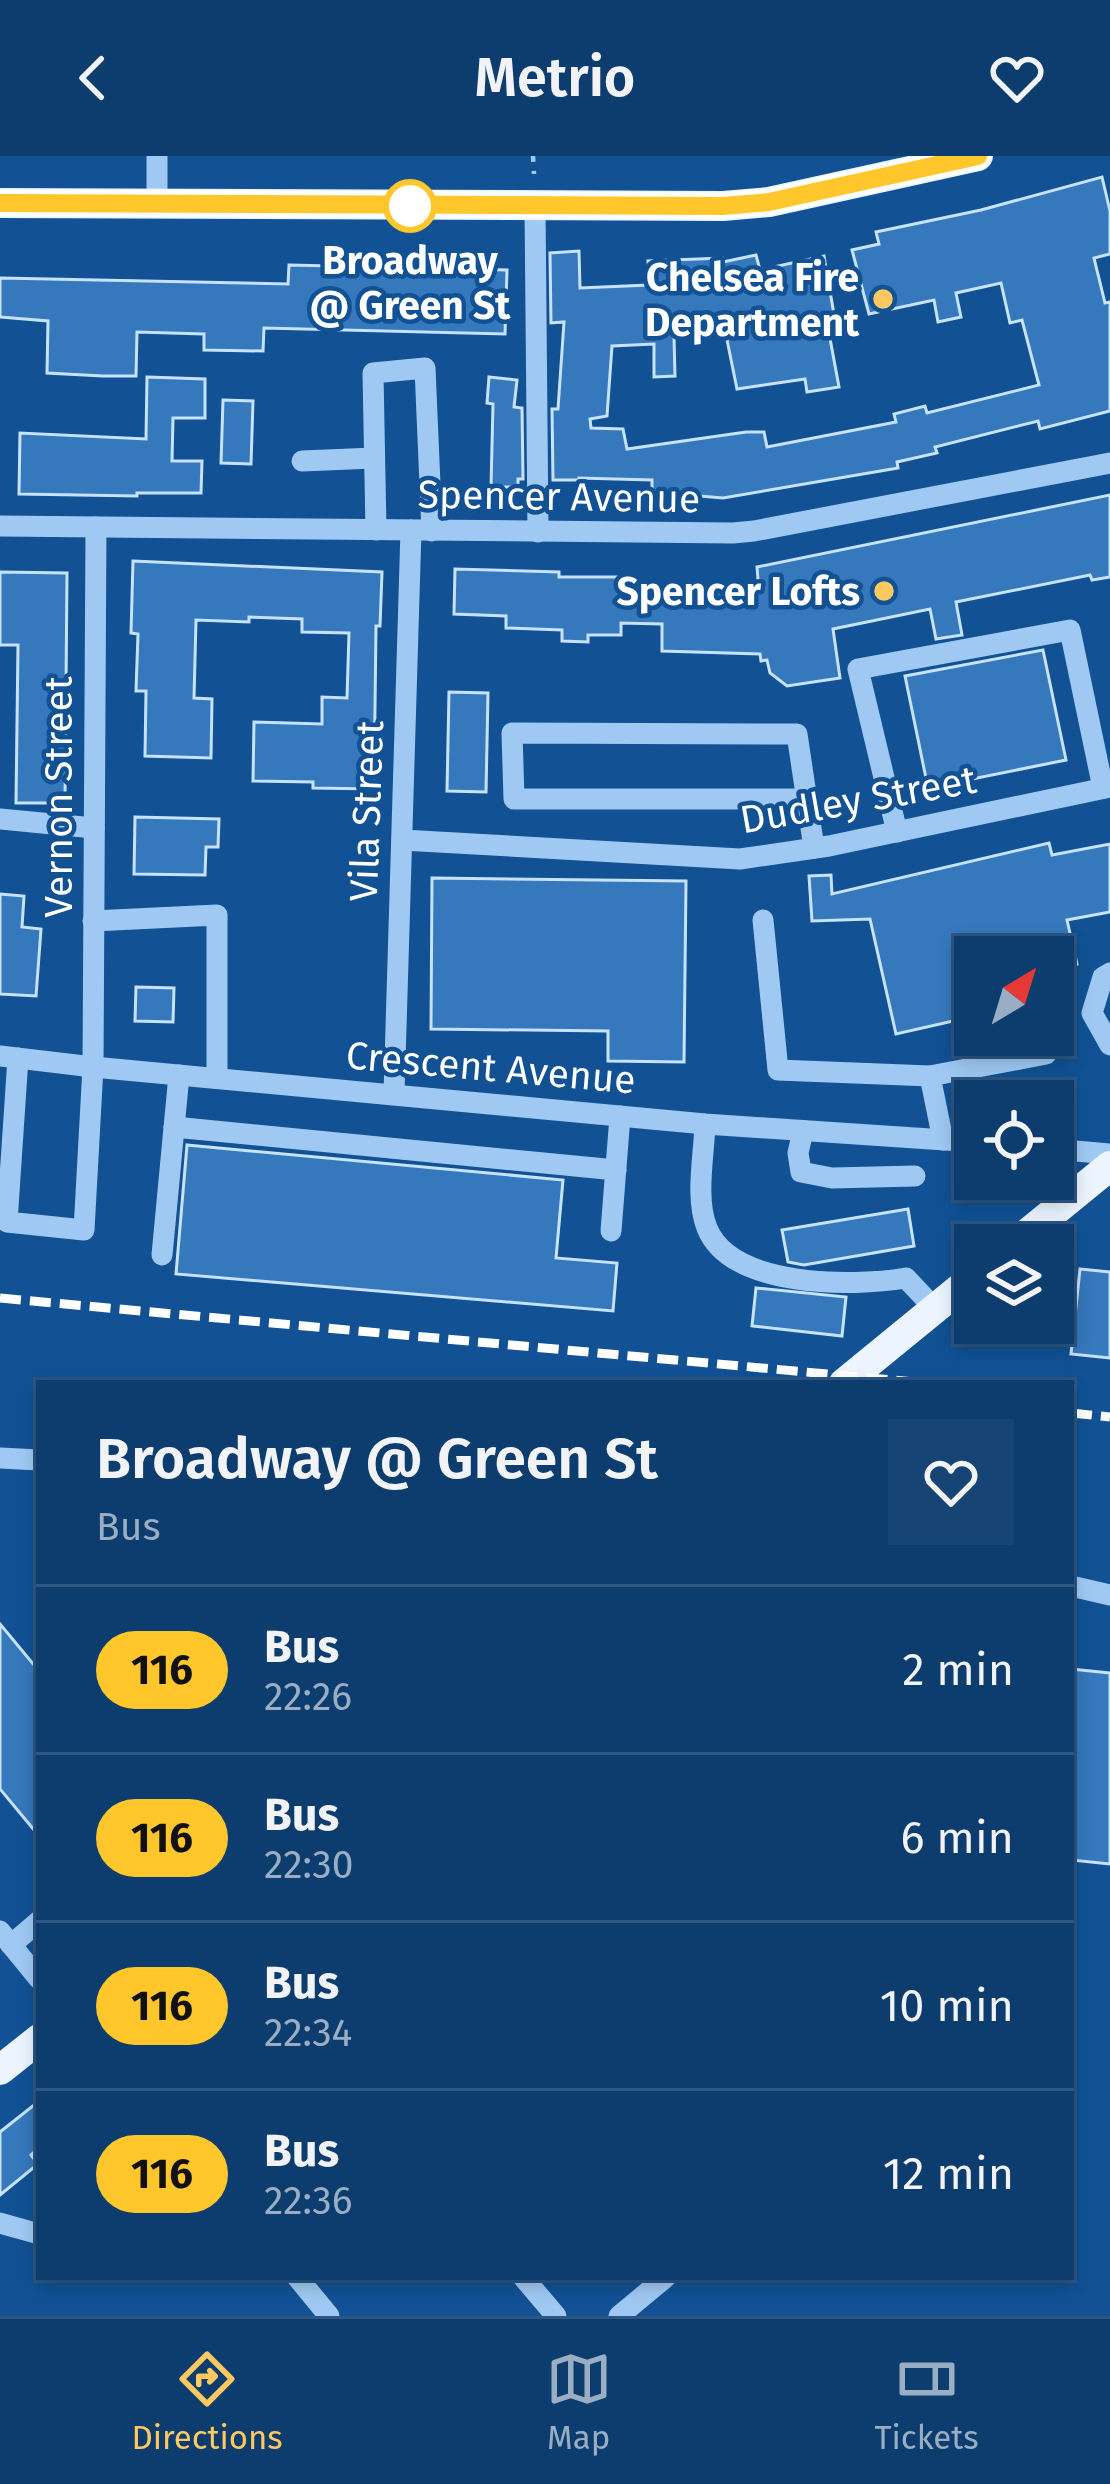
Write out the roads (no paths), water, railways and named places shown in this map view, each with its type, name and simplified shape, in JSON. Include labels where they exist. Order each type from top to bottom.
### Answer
[{"type":"main road","points":[[0,203],[746,205],[978,156]]},
{"type":"main road","points":[[1039,1224],[1110,1166]]},
{"type":"main road","points":[[848,1380],[954,1293]]},
{"type":"main road","points":[[0,2071],[36,2041]]},
{"type":"street","points":[[157,156],[157,204]]},
{"type":"street","points":[[535,206],[538,532]]},
{"type":"street","name":"Vila Street","points":[[374,458],[373,373],[425,368],[422,531],[402,840],[394,1094]]},
{"type":"street","points":[[302,461],[374,458],[376,530]]},
{"type":"street","name":"Spencer Avenue","points":[[0,526],[754,531],[1110,463]]},
{"type":"street","name":"Vernon Street","points":[[9,1057],[7,1222],[84,1230],[92,1067],[96,527]]},
{"type":"street","points":[[897,832],[858,669],[1070,630],[1106,788]]},
{"type":"street","points":[[807,799],[514,799],[512,733],[797,734],[807,799],[814,848]]},
{"type":"street","name":"Dudley Street","points":[[402,840],[740,859],[1106,788]]},
{"type":"street","points":[[0,819],[94,828]]},
{"type":"street","points":[[93,921],[218,915],[217,1078]]},
{"type":"street","points":[[763,920],[778,1070],[930,1076],[1035,1056]]},
{"type":"street","points":[[1110,974],[1103,977],[1092,1013],[1110,1045]]},
{"type":"street","name":"Crescent Avenue","points":[[9,1057],[705,1124],[954,1141]]},
{"type":"street","points":[[162,1255],[179,1075]]},
{"type":"street","points":[[930,1076],[943,1140]]},
{"type":"street","points":[[611,1231],[620,1116]]},
{"type":"street","points":[[705,1124],[702,1208],[707,1229],[732,1259],[778,1276],[845,1284],[906,1278],[934,1309]]},
{"type":"street","points":[[174,1126],[616,1169]]},
{"type":"street","points":[[803,1130],[798,1153],[802,1172],[832,1178],[915,1176]]},
{"type":"street","points":[[1074,1151],[1110,1154]]},
{"type":"street","points":[[0,1458],[36,1460]]},
{"type":"street","points":[[1074,1587],[1110,1595]]},
{"type":"street","points":[[36,1923],[7,1947],[36,1976]]},
{"type":"street","points":[[0,2223],[36,2233]]},
{"type":"street","points":[[299,2280],[329,2316]]},
{"type":"street","points":[[526,2280],[556,2316]]},
{"type":"street","points":[[620,2316],[662,2280]]},
{"type":"railway","points":[[0,1298],[892,1380]]},
{"type":"railway","points":[[1074,1413],[1110,1417]]},
{"type":"place","name":"Broadway @ Green St","points":[[410,206]]},
{"type":"place","name":"Chelsea Fire Department","points":[[883,299]]},
{"type":"place","name":"Spencer Lofts","points":[[884,591]]}]
